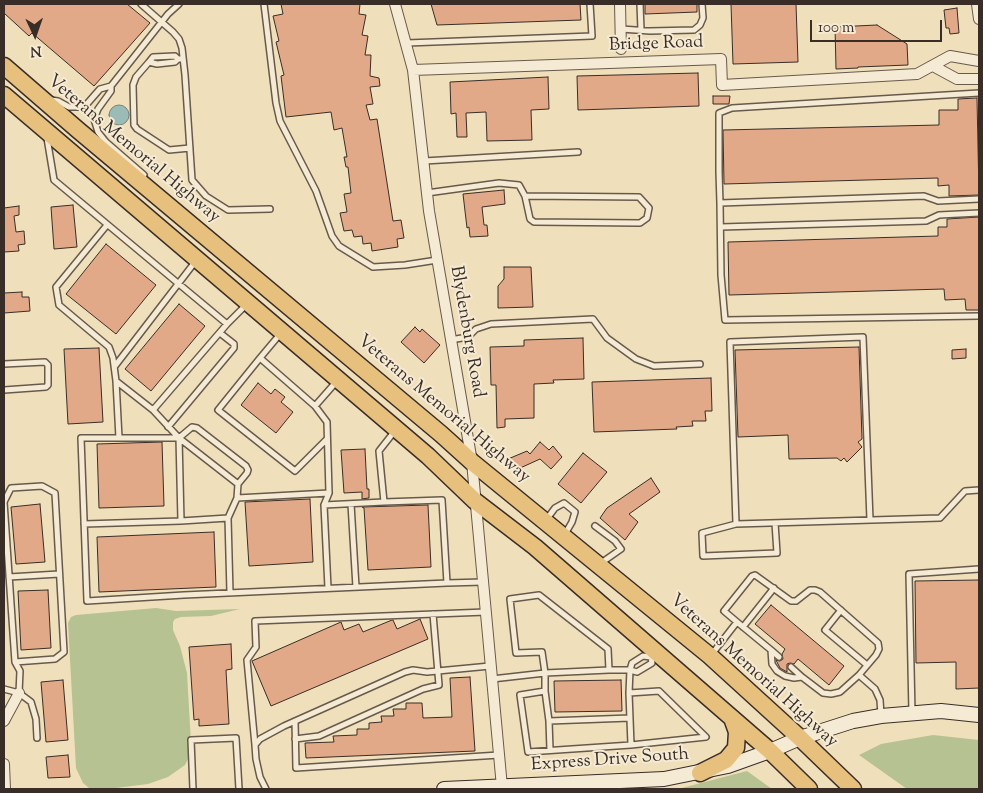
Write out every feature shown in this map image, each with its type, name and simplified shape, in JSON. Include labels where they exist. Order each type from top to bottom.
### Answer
[{"type":"highway","name":"Veterans Memorial Highway","points":[[4,66],[436,429],[472,462],[710,656],[853,789]]},
{"type":"highway","points":[[4,95],[396,429],[476,501],[535,547],[653,654],[770,751],[809,789]]},
{"type":"highway","points":[[700,773],[726,760],[736,748],[737,732],[732,718]]},
{"type":"main road","name":"Express Drive South","points":[[444,789],[649,781],[700,773],[728,766],[800,738],[853,722],[881,716],[941,711],[979,716]]},
{"type":"street","name":"Blydenburg Road","points":[[395,4],[413,70],[427,193],[437,260],[472,462],[502,787]]},
{"type":"street","points":[[620,4],[621,50]]},
{"type":"street","points":[[977,4],[979,19]]},
{"type":"street","name":"Bridge Road","points":[[413,70],[721,59],[722,85],[917,74],[950,56],[979,61]]},
{"type":"street","points":[[933,66],[957,79],[979,79]]},
{"type":"street","points":[[4,106],[21,109]]},
{"type":"street","points":[[4,722],[20,693]]},
{"type":"street","points":[[4,764],[5,789]]},
{"type":"lane","points":[[141,4],[179,39],[192,180],[203,192],[228,210],[270,209]]},
{"type":"lane","points":[[146,176],[106,142],[98,132],[94,119],[98,109],[111,91],[111,86],[162,22],[179,4]]},
{"type":"lane","points":[[264,4],[276,103],[280,121],[316,191],[332,236],[339,246],[373,267],[437,260]]},
{"type":"lane","points":[[407,44],[592,36],[590,4]]},
{"type":"lane","points":[[640,4],[641,30]]},
{"type":"lane","points":[[621,29],[694,30],[700,25],[703,18],[702,4]]},
{"type":"lane","points":[[181,59],[175,62],[157,64],[149,62],[136,77],[133,85],[134,124],[149,138],[169,150],[190,148]]},
{"type":"lane","points":[[41,98],[58,101],[69,107],[79,107],[86,105],[100,89],[111,86]]},
{"type":"lane","points":[[979,93],[732,108],[719,113],[719,172],[725,320],[979,316]]},
{"type":"lane","points":[[46,132],[54,180],[227,324]]},
{"type":"lane","points":[[424,161],[578,152]]},
{"type":"lane","points":[[427,193],[500,183],[519,185],[526,196],[530,219],[534,222],[640,223],[647,218],[649,208],[639,197],[526,196]]},
{"type":"lane","points":[[157,188],[171,208]]},
{"type":"lane","points":[[720,203],[924,196],[938,201],[979,200]]},
{"type":"lane","points":[[938,201],[939,215]]},
{"type":"lane","points":[[721,227],[926,222],[939,215],[979,213]]},
{"type":"lane","points":[[107,225],[56,287],[59,305],[109,347],[116,381],[119,438]]},
{"type":"lane","points":[[114,366],[197,259]]},
{"type":"lane","points":[[153,410],[248,302]]},
{"type":"lane","points":[[450,340],[468,337],[476,329],[491,324],[593,319],[607,338],[636,359],[654,366],[700,364]]},
{"type":"lane","points":[[282,332],[218,410],[295,471],[328,439]]},
{"type":"lane","points":[[168,427],[234,348],[234,344],[220,333]]},
{"type":"lane","points":[[736,524],[730,342],[863,337],[870,520]]},
{"type":"lane","points":[[260,358],[315,406],[327,422],[329,493],[324,505],[328,588]]},
{"type":"lane","points":[[4,364],[45,362],[48,365],[48,385],[46,387],[4,390]]},
{"type":"lane","points":[[315,406],[338,380]]},
{"type":"lane","points":[[116,381],[153,410],[179,438],[238,484]]},
{"type":"lane","points":[[230,593],[228,518],[237,498],[238,484],[248,470],[197,428],[192,427],[179,438],[81,438],[87,601],[483,582]]},
{"type":"lane","points":[[384,502],[379,451],[396,429]]},
{"type":"lane","points":[[179,438],[181,521]]},
{"type":"lane","points":[[15,662],[55,659],[64,652],[55,493],[42,486],[11,488],[4,502],[15,662],[20,671],[20,693]]},
{"type":"lane","points":[[775,523],[777,553],[703,556],[702,533],[736,524],[940,518],[965,491],[979,490]]},
{"type":"lane","points":[[237,498],[329,493]]},
{"type":"lane","points":[[324,505],[442,500],[447,583]]},
{"type":"lane","points":[[545,521],[556,508],[564,503],[575,512],[572,522],[563,536]]},
{"type":"lane","points":[[351,504],[356,587]]},
{"type":"lane","points":[[84,524],[228,518]]},
{"type":"lane","points":[[595,526],[615,541],[621,549],[598,565]]},
{"type":"lane","points":[[912,714],[909,574],[979,569]]},
{"type":"lane","points":[[9,576],[59,574]]},
{"type":"lane","points":[[779,657],[724,612],[752,576],[755,575],[792,601],[796,601],[810,590],[815,590],[878,643],[879,649],[876,655],[859,675],[840,692],[831,694],[822,692],[791,667]]},
{"type":"lane","points":[[743,626],[774,588]]},
{"type":"lane","points":[[550,750],[542,652],[516,653],[510,600],[540,596],[608,649],[609,670]]},
{"type":"lane","points":[[841,610],[825,630],[867,665]]},
{"type":"lane","points":[[266,789],[258,768],[247,660],[256,647],[255,621],[486,612]]},
{"type":"lane","points":[[296,739],[319,736],[423,688],[439,685],[434,614]]},
{"type":"lane","points":[[710,656],[737,622]]},
{"type":"lane","points":[[771,650],[772,664],[777,671],[794,678],[802,677]]},
{"type":"lane","points":[[492,679],[545,673],[609,670],[630,670],[638,672],[652,663],[653,654],[643,656],[632,663],[630,670],[630,745]]},
{"type":"lane","points":[[255,744],[260,739],[295,721],[405,672],[413,670],[427,672],[491,666]]},
{"type":"lane","points":[[859,675],[875,689],[880,700],[881,716]]},
{"type":"lane","points":[[4,689],[20,693],[31,702],[36,720],[37,738]]},
{"type":"lane","points":[[545,691],[520,694],[528,752],[630,745],[706,737],[659,691],[629,693]]},
{"type":"lane","points":[[548,721],[630,718]]},
{"type":"lane","points":[[295,721],[296,768],[499,756]]},
{"type":"lane","points":[[193,789],[191,740],[236,738],[239,789]]},
{"type":"green space","points":[[156,608],[176,611],[240,609],[211,616],[181,617],[173,622],[173,630],[180,646],[187,673],[191,743],[190,755],[185,765],[168,777],[148,784],[108,789],[89,788],[83,783],[76,768],[68,623],[71,617],[76,615]]},
{"type":"green space","points":[[933,735],[979,740],[979,789],[907,789],[859,755],[881,744]]},
{"type":"green space","points":[[747,771],[772,789],[678,789]]},
{"type":"water","points":[[115,105],[123,105],[129,111],[129,119],[123,125],[115,125],[109,119],[109,111]]},
{"type":"building","points":[[4,4],[127,4],[150,23],[94,86],[32,33],[29,36],[4,13]]},
{"type":"building","points":[[281,4],[360,4],[359,14],[366,15],[362,35],[368,36],[365,55],[371,55],[370,76],[379,78],[380,86],[370,87],[373,104],[366,105],[370,120],[377,119],[393,221],[401,220],[404,238],[397,239],[398,247],[372,251],[371,243],[363,244],[362,236],[354,237],[352,230],[344,231],[340,213],[347,212],[344,194],[351,193],[348,167],[346,167],[344,157],[347,157],[342,128],[334,130],[331,112],[286,117],[281,76],[284,75],[276,42],[279,41],[273,16],[283,14]]},
{"type":"building","points":[[431,4],[580,4],[581,20],[437,25]]},
{"type":"building","points":[[645,4],[697,4],[697,12],[645,14]]},
{"type":"building","points":[[731,4],[796,4],[798,62],[733,64]]},
{"type":"building","points":[[957,8],[959,33],[950,34],[949,28],[946,28],[944,10]]},
{"type":"building","points":[[877,25],[907,44],[908,65],[836,69],[835,27]]},
{"type":"building","points":[[698,73],[699,106],[578,110],[577,76]]},
{"type":"building","points":[[548,77],[549,109],[531,110],[532,140],[487,141],[486,112],[466,113],[467,137],[457,137],[456,113],[451,114],[450,82]]},
{"type":"building","points":[[713,96],[730,96],[729,104],[713,104]]},
{"type":"building","points":[[977,98],[979,195],[949,196],[949,185],[938,186],[938,178],[724,184],[723,130],[939,125],[939,110],[958,110],[958,99]]},
{"type":"building","points":[[504,190],[505,204],[482,207],[484,225],[487,225],[488,236],[470,237],[469,227],[467,228],[463,194]]},
{"type":"building","points":[[73,205],[77,247],[54,249],[51,207]]},
{"type":"building","points":[[19,206],[19,215],[14,216],[16,232],[24,231],[25,244],[18,245],[19,251],[4,252],[4,208]]},
{"type":"building","points":[[979,217],[979,310],[966,310],[965,299],[945,300],[944,289],[729,295],[728,242],[938,236],[938,227],[947,227],[947,219]]},
{"type":"building","points":[[106,244],[156,285],[116,334],[66,294]]},
{"type":"building","points":[[504,267],[531,267],[533,307],[498,308],[498,286],[504,279]]},
{"type":"building","points":[[22,292],[22,297],[29,297],[30,311],[4,313],[4,293]]},
{"type":"building","points":[[179,304],[205,326],[151,391],[125,369]]},
{"type":"building","points":[[415,327],[420,332],[422,329],[440,345],[424,363],[401,342]]},
{"type":"building","points":[[583,338],[584,379],[553,380],[554,383],[534,384],[534,418],[505,419],[505,427],[497,428],[496,385],[491,385],[490,347],[524,346],[524,340]]},
{"type":"building","points":[[859,347],[862,439],[858,442],[862,447],[847,462],[844,458],[841,461],[837,458],[789,459],[788,435],[738,437],[735,350]]},
{"type":"building","points":[[99,348],[103,422],[68,424],[64,349]]},
{"type":"building","points":[[966,349],[966,358],[952,359],[952,350]]},
{"type":"building","points":[[711,378],[712,411],[705,411],[706,421],[692,421],[693,426],[676,427],[677,429],[594,432],[592,382]]},
{"type":"building","points":[[258,383],[271,394],[275,389],[285,397],[281,402],[293,412],[276,433],[241,405]]},
{"type":"building","points":[[162,442],[164,506],[99,508],[97,444]]},
{"type":"building","points":[[540,442],[549,450],[553,446],[562,457],[551,469],[540,459],[518,469],[508,459],[527,451],[530,454]]},
{"type":"building","points":[[365,449],[369,498],[362,499],[362,492],[344,493],[341,450]]},
{"type":"building","points":[[583,453],[607,472],[581,503],[558,484]]},
{"type":"building","points":[[651,478],[660,492],[629,514],[638,522],[625,540],[600,518],[607,508]]},
{"type":"building","points":[[310,499],[313,562],[249,566],[245,502]]},
{"type":"building","points":[[40,504],[45,562],[16,564],[11,507]]},
{"type":"building","points":[[428,505],[431,567],[368,570],[364,508],[362,507]]},
{"type":"building","points":[[214,532],[216,587],[99,592],[97,537]]},
{"type":"building","points":[[979,580],[979,688],[956,689],[956,662],[916,663],[915,581]]},
{"type":"building","points":[[48,590],[51,648],[21,650],[18,591]]},
{"type":"building","points":[[771,605],[844,666],[829,685],[798,659],[794,664],[787,664],[787,672],[780,668],[776,660],[780,661],[783,659],[782,654],[785,649],[755,624]]},
{"type":"building","points":[[420,619],[428,639],[271,706],[252,661],[341,622],[344,630],[359,624],[363,632],[392,620],[397,629]]},
{"type":"building","points":[[231,644],[232,669],[226,670],[229,724],[199,726],[199,719],[194,720],[189,647]]},
{"type":"building","points":[[470,677],[475,751],[306,758],[305,743],[334,742],[333,736],[357,735],[357,729],[369,729],[369,723],[382,722],[381,716],[394,716],[393,709],[406,709],[406,703],[422,703],[423,718],[452,717],[450,678]]},
{"type":"building","points":[[63,680],[68,740],[46,742],[41,682]]},
{"type":"building","points":[[621,680],[622,711],[555,712],[554,681]]},
{"type":"building","points":[[68,755],[70,777],[48,778],[46,757]]}]
